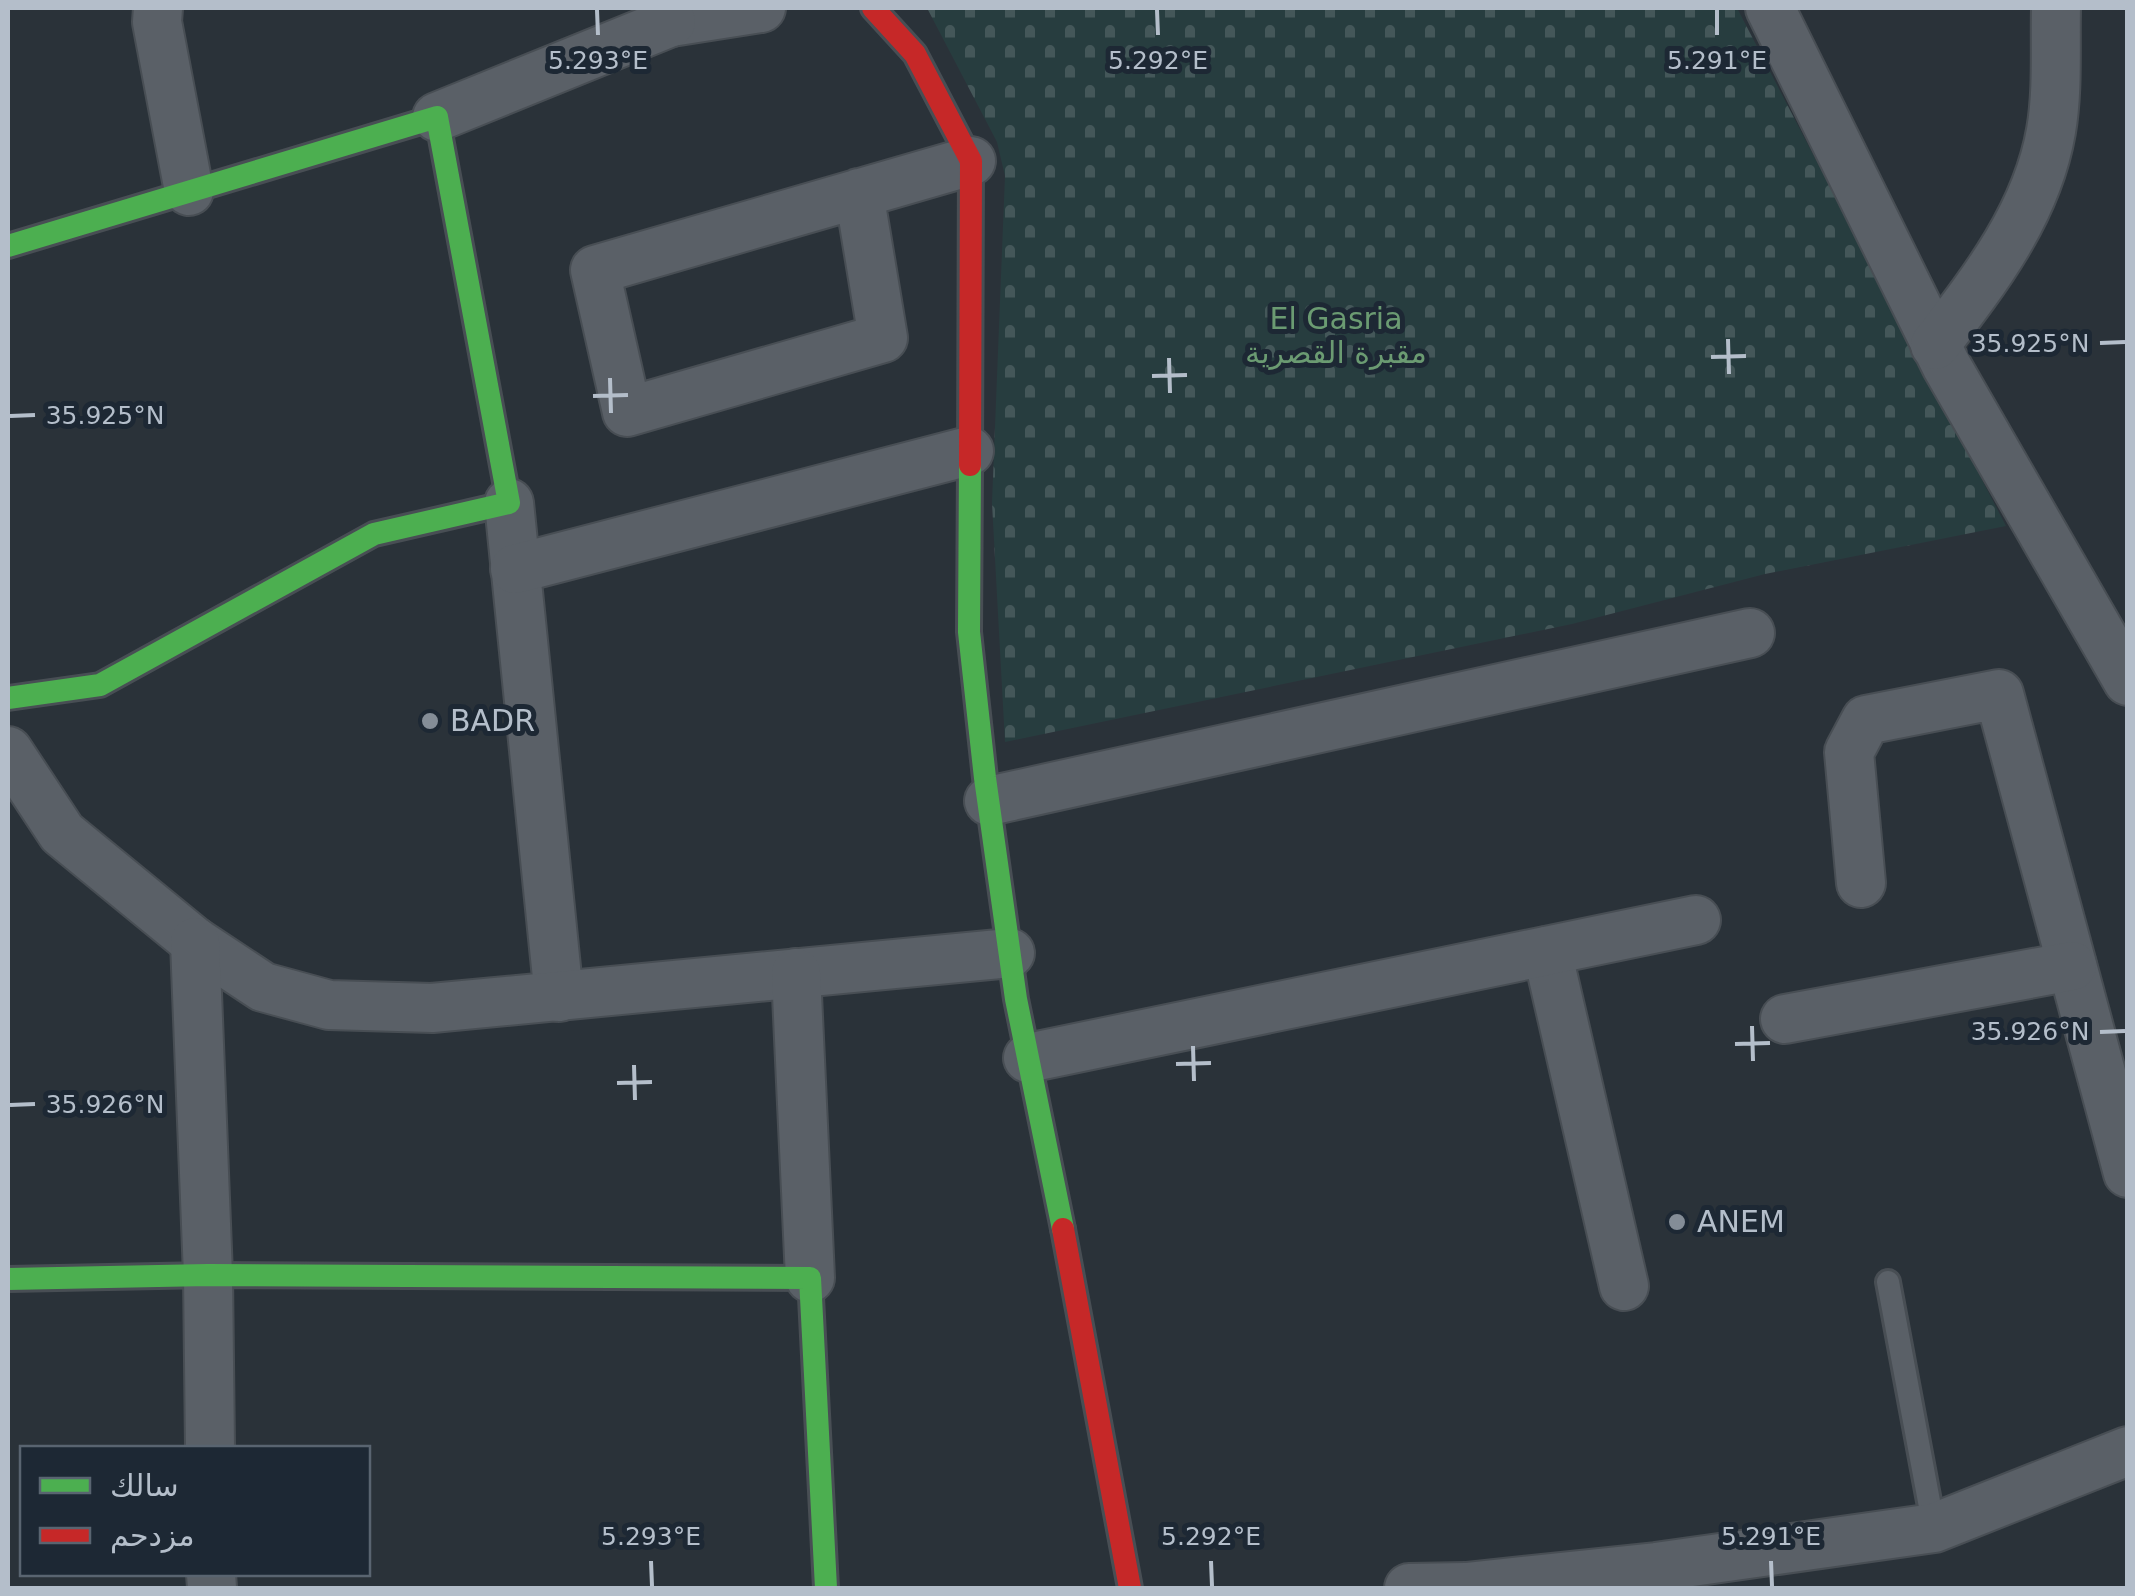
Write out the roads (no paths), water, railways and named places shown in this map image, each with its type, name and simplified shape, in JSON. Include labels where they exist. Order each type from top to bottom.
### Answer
[{"type":"street","points":[[158,8],[156,22],[190,191]]},
{"type":"street","points":[[8,246],[436,117],[677,15],[761,8]]},
{"type":"street","points":[[874,8],[915,54],[970,161],[969,632],[1010,953],[1130,1588]]},
{"type":"street","points":[[1770,8],[1936,345],[2128,681]]},
{"type":"street","points":[[1936,345],[1996,265],[2038,180],[2052,129],[2056,8]]},
{"type":"street","points":[[436,117],[509,503],[558,997]]},
{"type":"street","points":[[858,193],[882,338],[627,412],[595,270],[858,193],[970,161]]},
{"type":"street","points":[[515,569],[970,451]]},
{"type":"street","points":[[8,698],[100,685],[374,534],[509,503]]},
{"type":"street","points":[[989,801],[1750,633]]},
{"type":"street","points":[[1861,883],[1849,752],[1866,720],[1998,694],[2128,1174]]},
{"type":"street","points":[[8,751],[62,833],[195,942],[262,987],[329,1006],[432,1008],[1010,953]]},
{"type":"street","points":[[1028,1058],[1696,920]]},
{"type":"street","points":[[195,942],[208,1276],[210,1446]]},
{"type":"street","points":[[1547,951],[1624,1286]]},
{"type":"street","points":[[1786,1019],[2072,966]]},
{"type":"street","points":[[796,973],[826,1588]]},
{"type":"street","points":[[8,1278],[810,1278]]},
{"type":"street","points":[[1409,1588],[1466,1587],[1656,1567],[1934,1528],[2128,1451]]},
{"type":"lane","points":[[1888,1282],[1934,1528]]},
{"type":"place","name":"BADR","points":[[430,721]]},
{"type":"place","name":"ANEM","points":[[1677,1222]]},
{"type":"park label","name":"El Gasria مقبرة القصرية","points":[[1336,336]]}]
